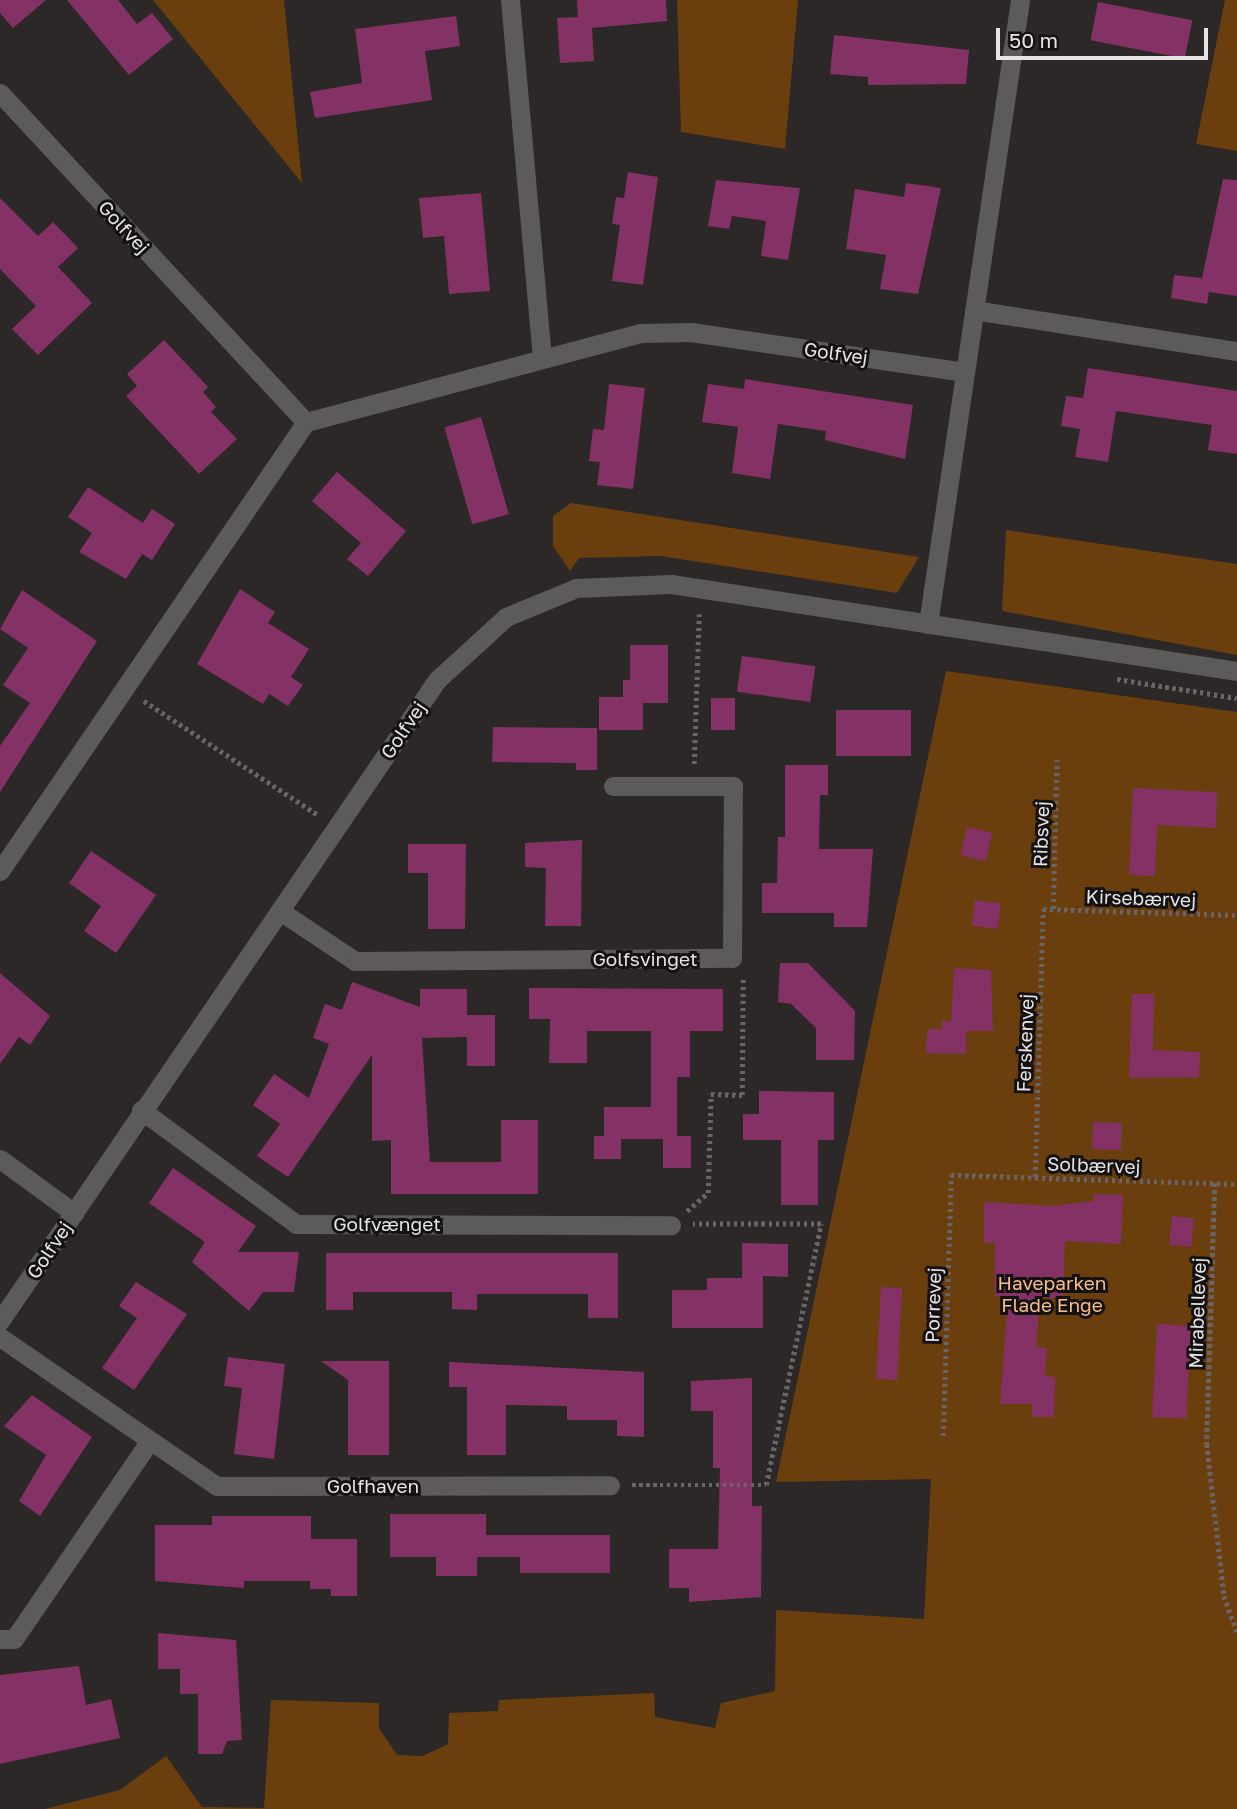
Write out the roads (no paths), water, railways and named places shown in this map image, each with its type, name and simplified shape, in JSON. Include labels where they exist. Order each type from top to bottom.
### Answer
[{"type":"street","points":[[510,0],[542,359]]},
{"type":"street","points":[[928,624],[1020,0]]},
{"type":"street","name":"Golfvej","points":[[0,93],[306,422],[640,333],[691,332],[965,372]]},
{"type":"street","points":[[974,310],[1237,351]]},
{"type":"street","points":[[0,871],[306,422]]},
{"type":"street","name":"Golfvej","points":[[0,1321],[141,1110],[281,911],[437,680],[472,642],[539,600],[587,587],[671,584],[1237,671]]},
{"type":"street","name":"Golfsvinget","points":[[281,911],[355,961],[732,958],[733,786],[613,786]]},
{"type":"street","name":"Golfvænget","points":[[141,1110],[296,1224],[671,1226]]},
{"type":"street","name":"Golfvej","points":[[0,1159],[74,1213]]},
{"type":"street","name":"Golfhaven","points":[[0,1337],[149,1442],[217,1486],[610,1485]]},
{"type":"street","points":[[0,1639],[14,1639],[149,1442]]},
{"type":"park label","name":"Haveparken Flade Enge","points":[[1052,1294]]}]
